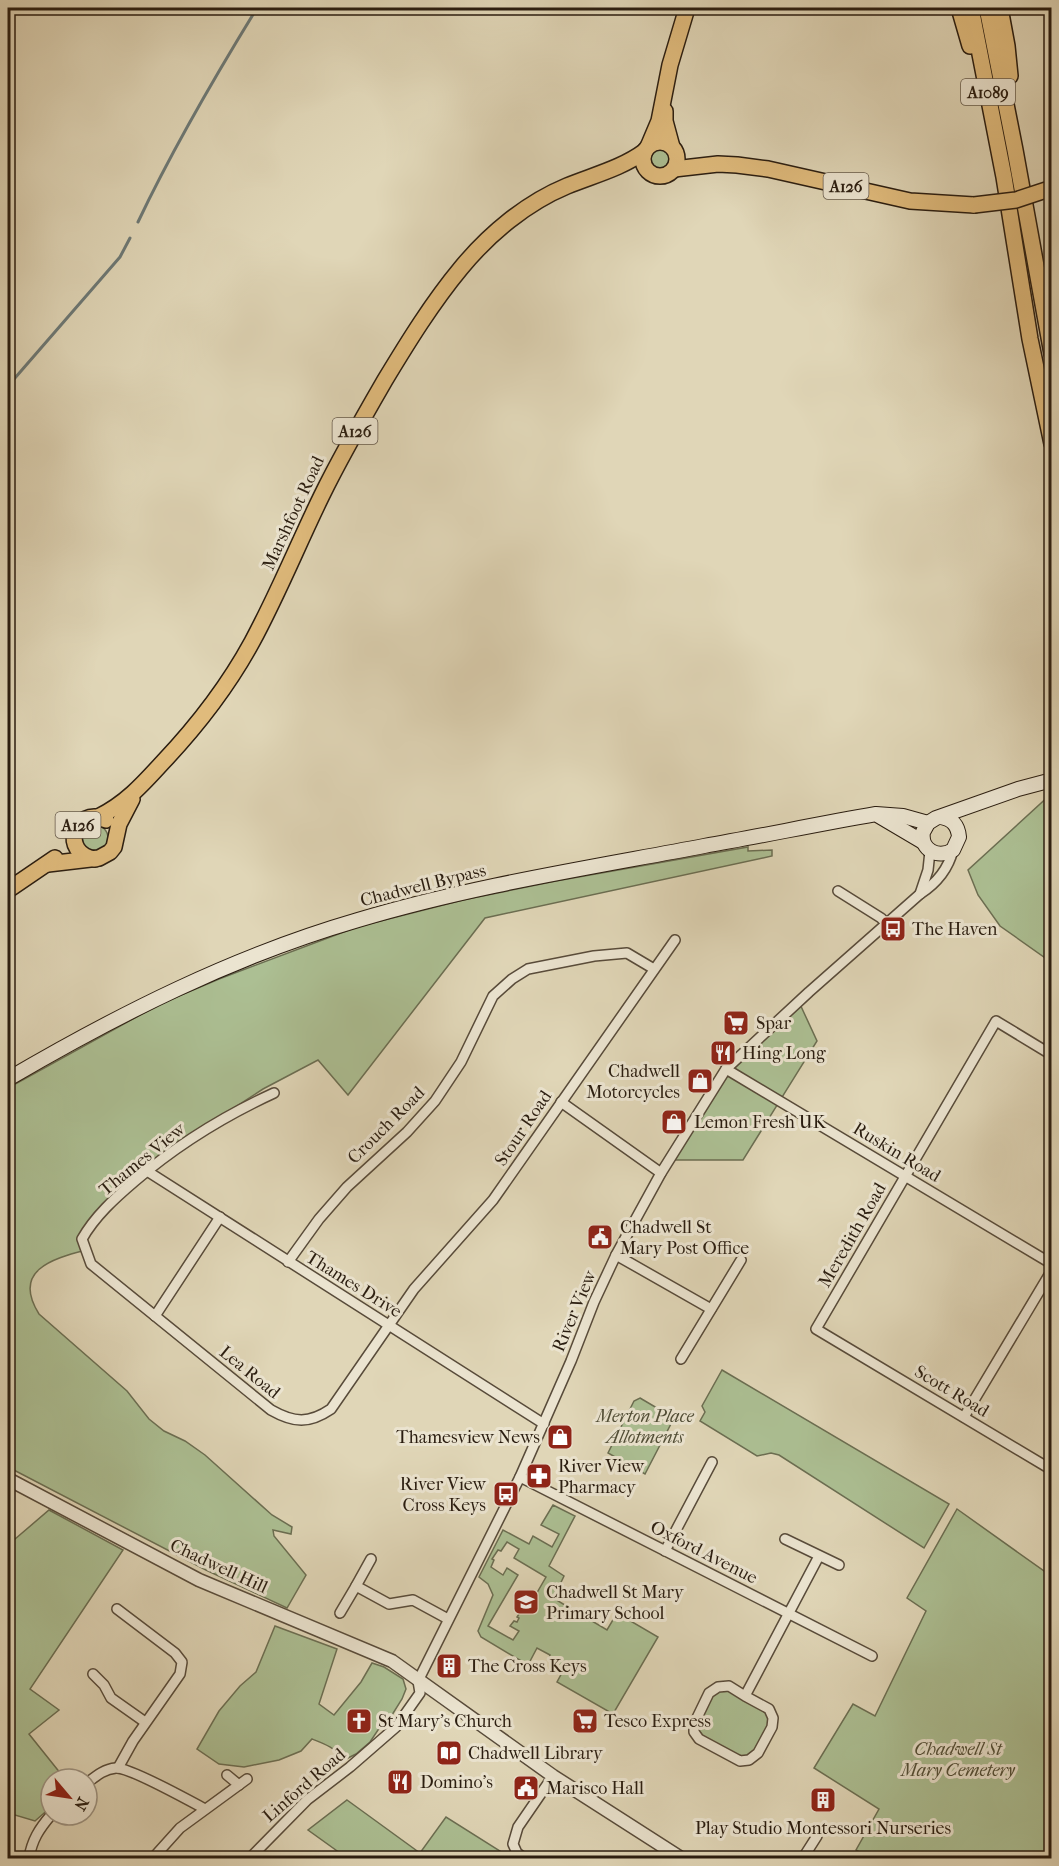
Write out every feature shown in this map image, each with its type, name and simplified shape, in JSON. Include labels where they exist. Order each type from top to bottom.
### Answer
[{"type":"main road","points":[[664,99],[665,121],[677,160],[674,169],[665,176],[651,174],[643,162],[657,127],[670,65],[687,8]]},
{"type":"main road","points":[[959,8],[1004,177]]},
{"type":"main road","name":"A1089","points":[[971,8],[1004,177],[1030,339],[1052,444]]},
{"type":"main road","name":"A1089","points":[[987,8],[1016,150],[1052,354]]},
{"type":"main road","points":[[1000,8],[1007,46],[1016,150]]},
{"type":"main road","points":[[647,149],[654,143],[662,142],[673,149]]},
{"type":"main road","name":"Marshfoot Road","points":[[8,890],[66,850],[82,821],[98,817],[120,804],[137,790],[195,725],[243,657],[275,597],[321,496],[396,362],[443,290],[478,248],[502,226],[550,195],[634,158],[647,149]]},
{"type":"main road","name":"A126","points":[[673,149],[718,164],[768,169],[910,201],[974,205],[1016,200],[1052,188]]},
{"type":"main road","name":"A126","points":[[674,169],[718,164]]},
{"type":"main road","name":"Marshfoot Road","points":[[601,173],[636,171],[651,174]]},
{"type":"main road","points":[[927,847],[923,832],[934,820],[993,797],[1052,780]]},
{"type":"main road","name":"Marshfoot Road","points":[[48,864],[99,858],[110,852],[114,847],[123,814],[137,790]]},
{"type":"main road","points":[[876,814],[942,854],[953,850],[958,842],[959,832],[969,816],[993,797]]},
{"type":"main road","name":"Chadwell Bypass","points":[[8,1079],[66,1044],[157,997],[275,948],[356,920],[463,892],[876,814],[934,820]]},
{"type":"main road","name":"A126","points":[[98,817],[110,822],[116,834]]},
{"type":"main road","points":[[934,820],[952,821],[959,832]]},
{"type":"main road","name":"A126","points":[[74,838],[76,846],[84,855],[99,858]]},
{"type":"street","points":[[920,894],[928,870],[927,847]]},
{"type":"street","name":"River View","points":[[418,1681],[520,1477],[616,1255],[662,1173],[726,1070],[809,992],[920,894],[934,885],[949,863],[953,850]]},
{"type":"street","points":[[851,886],[841,893],[887,924]]},
{"type":"street","name":"Stour Road","points":[[387,1325],[414,1289],[493,1200],[675,940]]},
{"type":"street","name":"Crouch Road","points":[[288,1262],[319,1219],[347,1186],[407,1132],[435,1101],[461,1062],[493,996],[512,979],[528,969],[594,956],[627,953],[654,969]]},
{"type":"street","name":"Meredith Road","points":[[824,1316],[996,1021],[1052,1055]]},
{"type":"street","name":"Ruskin Road","points":[[726,1070],[1052,1264]]},
{"type":"street","name":"Thames View","points":[[86,1250],[82,1239],[91,1223],[147,1171],[173,1150],[248,1105],[274,1093]]},
{"type":"street","points":[[561,1102],[662,1173]]},
{"type":"street","name":"Thames Drive","points":[[147,1171],[544,1424]]},
{"type":"street","points":[[155,1316],[220,1217]]},
{"type":"street","name":"Lea Road","points":[[86,1250],[91,1264],[271,1410],[284,1417],[297,1420],[318,1418],[331,1409],[387,1325]]},
{"type":"street","points":[[616,1255],[711,1309]]},
{"type":"street","points":[[681,1359],[741,1260]]},
{"type":"street","points":[[964,1417],[1052,1270]]},
{"type":"street","name":"Scott Road","points":[[824,1316],[816,1329],[1052,1470]]},
{"type":"street","points":[[665,1551],[712,1462]]},
{"type":"street","name":"Oxford Avenue","points":[[520,1477],[872,1656]]},
{"type":"street","name":"Chadwell Hill","points":[[8,1479],[199,1580],[392,1661],[553,1776],[681,1858]]},
{"type":"street","points":[[785,1539],[839,1565]]},
{"type":"street","points":[[746,1696],[819,1556]]},
{"type":"street","points":[[340,1613],[371,1559]]},
{"type":"street","points":[[356,1586],[389,1604],[413,1600],[448,1619]]},
{"type":"street","points":[[117,1609],[175,1653],[182,1662],[180,1674],[145,1722],[118,1768]]},
{"type":"street","points":[[93,1674],[104,1685],[111,1698],[145,1722]]},
{"type":"street","name":"Linford Road","points":[[250,1858],[307,1800],[396,1727],[420,1693],[418,1681]]},
{"type":"street","points":[[729,1686],[746,1696],[769,1709],[773,1718],[772,1727],[758,1753],[749,1760],[740,1761],[699,1739],[694,1732],[694,1724],[709,1693],[718,1687],[729,1686]]},
{"type":"street","points":[[99,1774],[118,1768],[142,1777],[205,1809]]},
{"type":"street","points":[[153,1858],[180,1828],[243,1782],[227,1775]]},
{"type":"street","points":[[524,1858],[517,1853],[513,1844],[518,1827],[553,1776]]},
{"type":"street","points":[[29,1858],[31,1845],[41,1827]]},
{"type":"street","points":[[803,1858],[817,1836]]},
{"type":"green space","points":[[660,150],[668,155],[669,159],[664,167],[660,168],[652,163],[651,159],[656,151]]},
{"type":"green space","points":[[1051,794],[1051,962],[1000,926],[978,895],[968,870]]},
{"type":"green space","points":[[95,825],[104,829],[108,838],[104,847],[95,851],[86,847],[82,838],[86,829]]},
{"type":"green space","points":[[748,847],[748,851],[772,850],[772,856],[485,918],[348,1095],[318,1060],[263,1089],[209,1124],[147,1171],[82,1238],[86,1250],[49,1263],[39,1269],[33,1277],[30,1287],[32,1299],[39,1314],[127,1391],[149,1419],[164,1431],[185,1441],[205,1455],[272,1515],[292,1527],[291,1534],[273,1530],[274,1536],[306,1575],[287,1608],[206,1570],[8,1467],[8,1088],[160,1004],[219,979],[357,927],[463,900]]},
{"type":"green space","points":[[799,1002],[817,1041],[743,1160],[670,1160],[726,1069]]},
{"type":"green space","points":[[722,1370],[949,1504],[924,1548],[779,1455],[771,1453],[757,1456],[700,1421],[705,1412],[702,1406]]},
{"type":"green space","name":"Merton Place Allotments","points":[[640,1398],[674,1418],[645,1474],[608,1453],[634,1401]]},
{"type":"green space","name":"Chadwell St Mary Primary School","points":[[553,1505],[575,1516],[549,1566],[564,1576],[555,1595],[558,1601],[607,1630],[617,1613],[658,1637],[613,1714],[557,1682],[564,1669],[549,1659],[550,1655],[537,1648],[528,1665],[481,1637],[478,1631],[493,1595],[488,1584],[479,1577],[503,1530],[529,1544],[533,1536],[552,1547],[559,1534],[541,1525]],"holes":[[[507,1542],[519,1549],[514,1558],[546,1577],[531,1603],[528,1601],[517,1617],[519,1618],[517,1622],[514,1621],[510,1626],[519,1631],[513,1640],[488,1626],[518,1575],[507,1568],[503,1575],[491,1567],[494,1560],[492,1559]]]},
{"type":"green space","name":"Chadwell St Mary Cemetery","points":[[957,1509],[1051,1576],[1051,1858],[869,1858],[856,1850],[879,1809],[814,1768],[853,1704],[875,1716],[926,1611],[907,1598]]},
{"type":"green space","points":[[49,1510],[123,1550],[30,1689],[59,1710],[29,1734],[55,1767],[39,1767],[39,1818],[35,1821],[8,1813],[8,1545]]},
{"type":"green space","points":[[275,1626],[337,1649],[319,1704],[334,1715],[361,1682],[372,1663],[384,1667],[403,1679],[406,1689],[392,1715],[382,1724],[370,1742],[356,1754],[344,1760],[334,1749],[312,1739],[301,1751],[279,1760],[244,1767],[219,1764],[197,1749],[219,1711],[240,1686],[256,1672]]},
{"type":"green space","points":[[718,1687],[745,1696],[773,1718],[758,1753],[740,1761],[694,1732],[709,1693]]},
{"type":"green space","points":[[347,1800],[420,1853],[446,1817],[511,1858],[358,1858],[355,1856],[347,1858],[308,1830]]},
{"type":"waterway","points":[[138,222],[194,114],[257,8]]},
{"type":"waterway","points":[[8,386],[120,257],[130,238]]},
{"type":"place","name":"The Haven","points":[[893,929]]},
{"type":"place","name":"Spar","points":[[736,1023]]},
{"type":"place","name":"Hing Long","points":[[723,1053]]},
{"type":"place","name":"Chadwell Motorcycles","points":[[700,1081]]},
{"type":"place","name":"Lemon Fresh UK","points":[[674,1122]]},
{"type":"place","name":"Chadwell St Mary Post Office","points":[[600,1237]]},
{"type":"place","name":"Thamesview News","points":[[560,1437]]},
{"type":"place","name":"River View Pharmacy","points":[[539,1476]]},
{"type":"place","name":"River View Cross Keys","points":[[506,1494]]},
{"type":"place","name":"Chadwell St Mary Primary School","points":[[526,1602]]},
{"type":"place","name":"The Cross Keys","points":[[449,1666]]},
{"type":"place","name":"St Mary's Church","points":[[359,1721]]},
{"type":"place","name":"Tesco Express","points":[[585,1721]]},
{"type":"place","name":"Chadwell Library","points":[[449,1753]]},
{"type":"place","name":"Domino's","points":[[400,1782]]},
{"type":"place","name":"Marisco Hall","points":[[526,1788]]},
{"type":"place","name":"Play Studio Montessori Nurseries","points":[[823,1800]]}]
